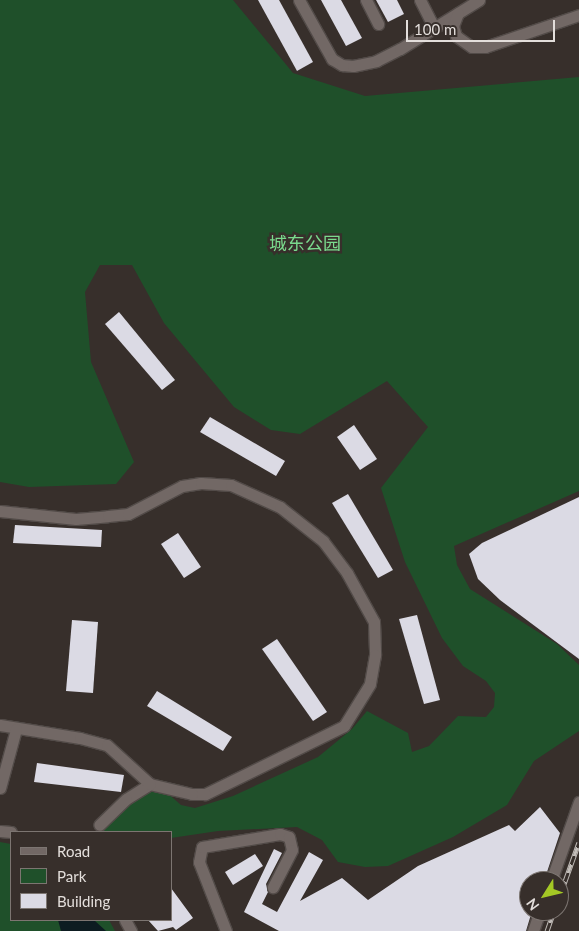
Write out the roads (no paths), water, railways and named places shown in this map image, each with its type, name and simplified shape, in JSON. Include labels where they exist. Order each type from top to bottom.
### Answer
[{"type":"street","points":[[299,0],[332,59],[342,65],[376,61],[479,0]]},
{"type":"street","points":[[366,0],[378,24]]},
{"type":"street","points":[[420,0],[434,28]]},
{"type":"street","points":[[458,13],[453,26],[456,36],[472,47],[486,47],[579,15]]},
{"type":"street","points":[[0,511],[76,519],[128,514],[182,486],[201,483],[231,485],[280,507],[302,522],[323,541],[363,599],[374,622],[375,655],[370,684],[344,726],[205,794],[192,794],[150,784],[107,745],[80,738],[0,725]]},
{"type":"street","points":[[0,788],[16,729]]},
{"type":"street","points":[[99,825],[126,799],[150,784]]},
{"type":"street","points":[[555,871],[579,802]]},
{"type":"street","points":[[226,931],[199,862],[202,847],[280,834],[289,836],[292,850],[273,887]]},
{"type":"railway","points":[[569,871],[579,842]]},
{"type":"railway","points":[[547,931],[550,921]]},
{"type":"park label","name":"城东公园","points":[[305,243]]}]
